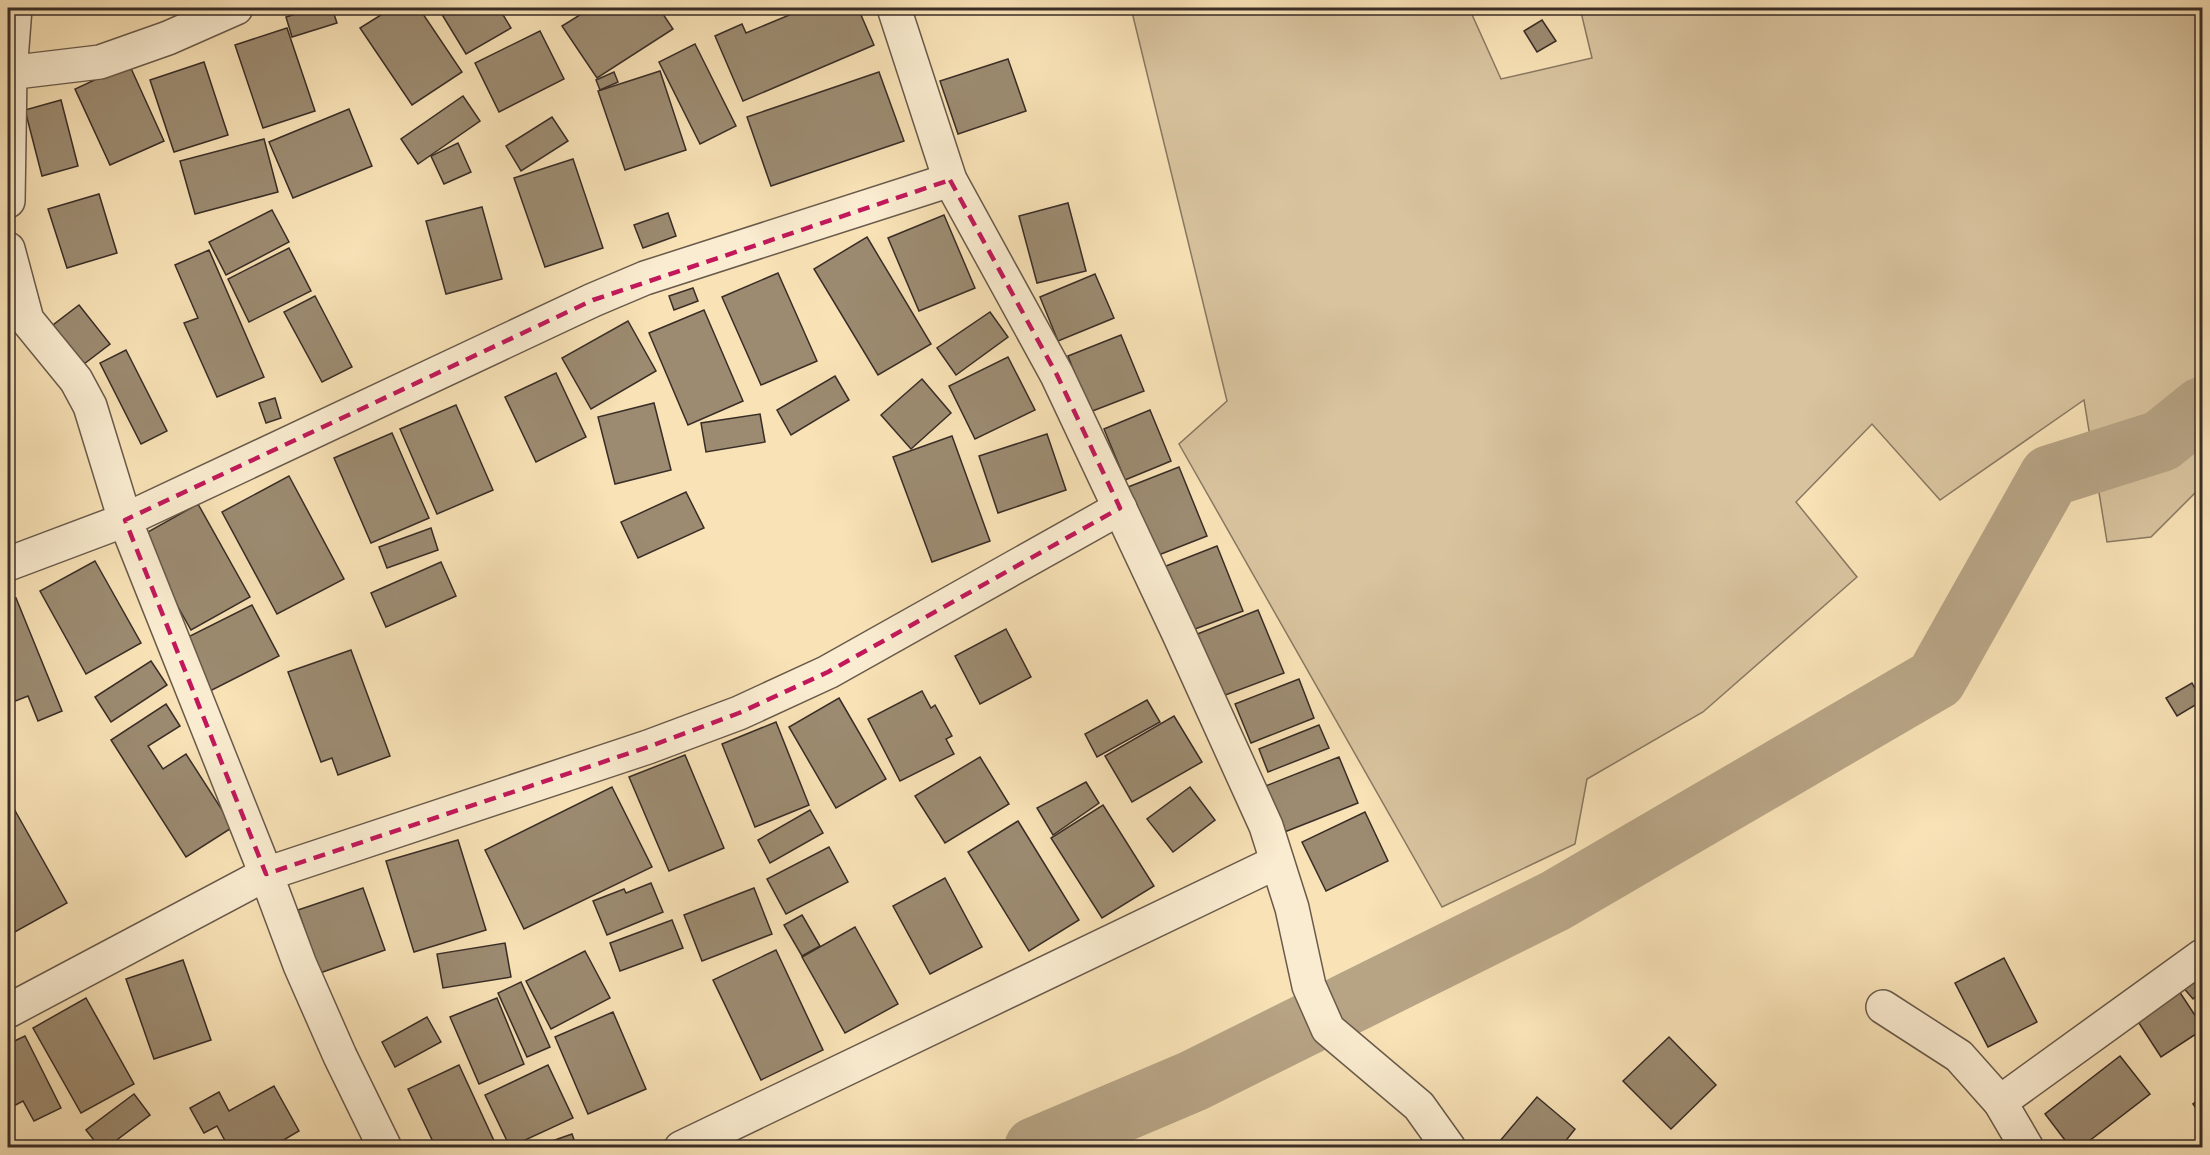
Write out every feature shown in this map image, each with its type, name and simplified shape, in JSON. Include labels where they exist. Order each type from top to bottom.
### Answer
[{"type":"street","points":[[8,201],[9,73],[15,8]]},
{"type":"street","points":[[9,73],[100,62],[168,38],[236,8]]},
{"type":"street","points":[[894,8],[950,180],[1057,375],[1179,632],[1266,826],[1292,908],[1309,986],[1328,1029],[1419,1106],[1449,1148]]},
{"type":"street","points":[[8,564],[125,520],[614,291],[950,180]]},
{"type":"street","points":[[8,249],[27,320],[76,380],[90,406],[125,520],[304,975],[385,1148]]},
{"type":"street","points":[[8,1011],[266,874],[648,747],[739,712],[828,672],[1120,508]]},
{"type":"street","points":[[681,1148],[1277,862]]},
{"type":"street","points":[[2000,1102],[2202,956]]},
{"type":"street","points":[[1883,1007],[1959,1056],[2000,1102],[2026,1148]]},
{"type":"highlighted area","points":[[950,180],[1057,375],[1120,508],[828,672],[739,713],[648,747],[266,874],[125,520],[593,300]]},
{"type":"shaded area","points":[[1131,8],[1469,8],[1501,79],[1592,58],[1580,8],[2202,8],[2202,486],[2151,537],[2107,542],[2084,400],[1940,500],[1872,424],[1796,502],[1857,577],[1703,712],[1587,779],[1575,844],[1442,907],[1179,444],[1227,401]]},
{"type":"building","points":[[315,8],[332,8],[337,23],[292,37],[286,17]]},
{"type":"building","points":[[392,8],[419,8],[462,72],[412,105],[360,28]]},
{"type":"building","points":[[438,8],[499,8],[511,28],[466,54]]},
{"type":"building","points":[[591,8],[659,8],[673,29],[597,78],[562,26]]},
{"type":"building","points":[[806,8],[858,8],[874,45],[743,101],[715,36],[742,24],[746,33]]},
{"type":"building","points":[[1542,20],[1556,41],[1537,52],[1524,31]]},
{"type":"building","points":[[287,28],[315,111],[263,128],[235,45]]},
{"type":"building","points":[[540,31],[564,79],[499,112],[475,63]]},
{"type":"building","points":[[695,44],[736,126],[700,144],[659,62]]},
{"type":"building","points":[[1008,59],[1026,111],[958,134],[940,81]]},
{"type":"building","points":[[204,62],[228,135],[174,152],[150,80]]},
{"type":"building","points":[[129,64],[164,141],[110,165],[75,89]]},
{"type":"building","points":[[660,71],[686,150],[625,170],[598,91]]},
{"type":"building","points":[[614,72],[618,82],[600,90],[596,80]]},
{"type":"building","points":[[879,72],[904,141],[771,186],[747,117]]},
{"type":"building","points":[[463,96],[480,121],[418,164],[401,139]]},
{"type":"building","points":[[61,100],[78,166],[42,176],[25,110]]},
{"type":"building","points":[[349,109],[372,166],[293,198],[269,142]]},
{"type":"building","points":[[552,117],[568,141],[521,171],[506,146]]},
{"type":"building","points":[[264,139],[278,192],[195,214],[180,161]]},
{"type":"building","points":[[458,143],[471,172],[444,184],[431,156]]},
{"type":"building","points":[[573,159],[603,248],[545,267],[514,178]]},
{"type":"building","points":[[99,194],[117,253],[67,268],[48,209]]},
{"type":"building","points":[[1068,203],[1086,271],[1037,283],[1019,216]]},
{"type":"building","points":[[482,207],[502,279],[446,294],[426,221]]},
{"type":"building","points":[[272,210],[289,242],[226,275],[209,242]]},
{"type":"building","points":[[668,213],[676,236],[643,248],[634,225]]},
{"type":"building","points":[[944,215],[975,288],[919,311],[888,238]]},
{"type":"building","points":[[867,237],[931,344],[878,375],[814,269]]},
{"type":"building","points":[[289,248],[311,291],[249,322],[228,279]]},
{"type":"building","points":[[209,250],[264,377],[217,397],[184,323],[198,318],[175,265]]},
{"type":"building","points":[[778,273],[817,361],[761,385],[722,297]]},
{"type":"building","points":[[1095,274],[1114,318],[1058,341],[1040,297]]},
{"type":"building","points":[[693,288],[698,301],[674,310],[669,296]]},
{"type":"building","points":[[315,296],[352,367],[322,382],[284,312]]},
{"type":"building","points":[[79,305],[110,344],[84,364],[53,325]]},
{"type":"building","points":[[704,310],[743,401],[688,425],[649,333]]},
{"type":"building","points":[[990,312],[1008,337],[956,375],[937,348]]},
{"type":"building","points":[[628,321],[656,371],[591,409],[562,358]]},
{"type":"building","points":[[1121,335],[1144,391],[1090,412],[1068,356]]},
{"type":"building","points":[[126,350],[167,431],[141,444],[100,363]]},
{"type":"building","points":[[1008,357],[1035,410],[975,439],[949,386]]},
{"type":"building","points":[[556,373],[586,437],[536,462],[505,397]]},
{"type":"building","points":[[835,376],[849,400],[791,435],[777,410]]},
{"type":"building","points":[[922,379],[951,413],[911,449],[881,415]]},
{"type":"building","points":[[275,398],[281,418],[266,423],[259,403]]},
{"type":"building","points":[[654,403],[671,470],[615,484],[598,417]]},
{"type":"building","points":[[456,405],[493,490],[437,514],[400,429]]},
{"type":"building","points":[[1150,410],[1171,461],[1125,480],[1104,429]]},
{"type":"building","points":[[760,414],[765,442],[706,452],[701,423]]},
{"type":"building","points":[[392,433],[429,518],[371,543],[334,458]]},
{"type":"building","points":[[1047,434],[1066,490],[998,513],[979,456]]},
{"type":"building","points":[[952,436],[990,541],[932,562],[893,457]]},
{"type":"building","points":[[1179,467],[1207,536],[1151,558],[1123,489]]},
{"type":"building","points":[[289,476],[344,579],[277,614],[222,512]]},
{"type":"building","points":[[686,492],[704,528],[638,558],[621,522]]},
{"type":"building","points":[[198,504],[250,597],[191,630],[139,537]]},
{"type":"building","points":[[431,528],[438,550],[387,568],[379,547]]},
{"type":"building","points":[[1217,546],[1243,611],[1187,632],[1161,568]]},
{"type":"building","points":[[95,561],[141,643],[86,674],[40,591]]},
{"type":"building","points":[[441,562],[456,596],[386,627],[371,593]]},
{"type":"building","points":[[16,598],[62,711],[38,721],[28,696],[8,704],[8,601]]},
{"type":"building","points":[[252,605],[279,656],[210,691],[184,639]]},
{"type":"building","points":[[1258,610],[1284,673],[1220,697],[1195,635]]},
{"type":"building","points":[[1006,629],[1031,677],[980,704],[955,656]]},
{"type":"building","points":[[351,650],[390,756],[338,775],[332,758],[321,762],[288,672]]},
{"type":"building","points":[[151,661],[167,685],[111,722],[95,697]]},
{"type":"building","points":[[1299,679],[1314,718],[1251,743],[1235,704]]},
{"type":"building","points":[[2192,683],[2202,701],[2177,716],[2166,698]]},
{"type":"building","points":[[922,691],[931,708],[935,705],[952,736],[946,739],[954,754],[900,781],[868,719]]},
{"type":"building","points":[[839,698],[886,779],[836,808],[789,727]]},
{"type":"building","points":[[1147,700],[1160,722],[1097,757],[1085,734]]},
{"type":"building","points":[[166,704],[180,726],[148,746],[163,769],[186,754],[233,827],[186,857],[111,740]]},
{"type":"building","points":[[1174,716],[1202,762],[1132,802],[1105,756]]},
{"type":"building","points":[[776,722],[809,805],[755,827],[722,744]]},
{"type":"building","points":[[1319,725],[1329,748],[1268,772],[1259,749]]},
{"type":"building","points":[[685,755],[724,848],[669,871],[629,777]]},
{"type":"building","points":[[980,757],[1009,804],[945,843],[915,796]]},
{"type":"building","points":[[1339,757],[1358,803],[1282,833],[1263,787]]},
{"type":"building","points":[[1086,782],[1099,803],[1053,835],[1037,808]]},
{"type":"building","points":[[612,787],[652,867],[524,929],[485,850]]},
{"type":"building","points":[[1190,787],[1215,820],[1173,852],[1147,819]]},
{"type":"building","points":[[1103,805],[1154,886],[1102,918],[1051,838]]},
{"type":"building","points":[[13,807],[67,903],[13,933],[8,923],[8,810]]},
{"type":"building","points":[[810,810],[823,833],[770,863],[758,840]]},
{"type":"building","points":[[1365,812],[1388,861],[1326,891],[1302,842]]},
{"type":"building","points":[[1018,821],[1079,920],[1029,951],[968,852]]},
{"type":"building","points":[[458,840],[486,930],[414,952],[386,861]]},
{"type":"building","points":[[829,847],[848,882],[786,914],[767,879]]},
{"type":"building","points":[[945,878],[982,947],[930,974],[893,906]]},
{"type":"building","points":[[651,883],[663,912],[607,935],[593,901],[624,889],[626,893]]},
{"type":"building","points":[[363,888],[385,950],[320,973],[298,910]]},
{"type":"building","points":[[754,888],[772,934],[702,961],[684,915]]},
{"type":"building","points":[[802,915],[820,946],[802,956],[784,925]]},
{"type":"building","points":[[672,920],[683,948],[620,971],[610,943]]},
{"type":"building","points":[[855,927],[898,1004],[845,1033],[802,957]]},
{"type":"building","points":[[505,943],[511,977],[443,988],[437,954]]},
{"type":"building","points":[[776,950],[823,1050],[761,1080],[713,980]]},
{"type":"building","points":[[585,951],[610,998],[551,1029],[526,981]]},
{"type":"building","points":[[2004,958],[2037,1022],[1988,1047],[1955,983]]},
{"type":"building","points":[[183,960],[211,1040],[154,1059],[126,979]]},
{"type":"building","points":[[2193,976],[2202,990],[2193,999],[2182,986]]},
{"type":"building","points":[[521,982],[550,1047],[527,1057],[498,993]]},
{"type":"building","points":[[2177,988],[2202,1026],[2202,1030],[2161,1057],[2135,1017]]},
{"type":"building","points":[[86,998],[134,1084],[81,1113],[33,1028]]},
{"type":"building","points":[[497,998],[524,1064],[479,1084],[450,1017]]},
{"type":"building","points":[[613,1012],[646,1089],[588,1114],[555,1037]]},
{"type":"building","points":[[427,1017],[441,1042],[395,1067],[382,1042]]},
{"type":"building","points":[[25,1036],[61,1108],[34,1121],[23,1101],[8,1109],[8,1044]]},
{"type":"building","points":[[1669,1037],[1716,1085],[1671,1129],[1623,1081]]},
{"type":"building","points":[[2120,1056],[2150,1094],[2080,1148],[2071,1148],[2045,1114]]},
{"type":"building","points":[[459,1065],[496,1145],[491,1148],[436,1148],[408,1089]]},
{"type":"building","points":[[548,1065],[573,1118],[510,1147],[485,1095]]},
{"type":"building","points":[[274,1086],[299,1131],[270,1148],[229,1148],[217,1126],[204,1133],[190,1108],[219,1092],[229,1111]]},
{"type":"building","points":[[134,1094],[150,1115],[106,1148],[100,1148],[86,1130]]},
{"type":"building","points":[[1537,1097],[1575,1129],[1560,1148],[1494,1148]]},
{"type":"building","points":[[2202,1097],[2202,1117],[2193,1104]]},
{"type":"building","points":[[572,1134],[577,1148],[532,1148]]},
{"type":"waterway","points":[[1035,1148],[1193,1081],[1555,901],[1936,679],[2050,476],[2161,441],[2202,408]]}]
